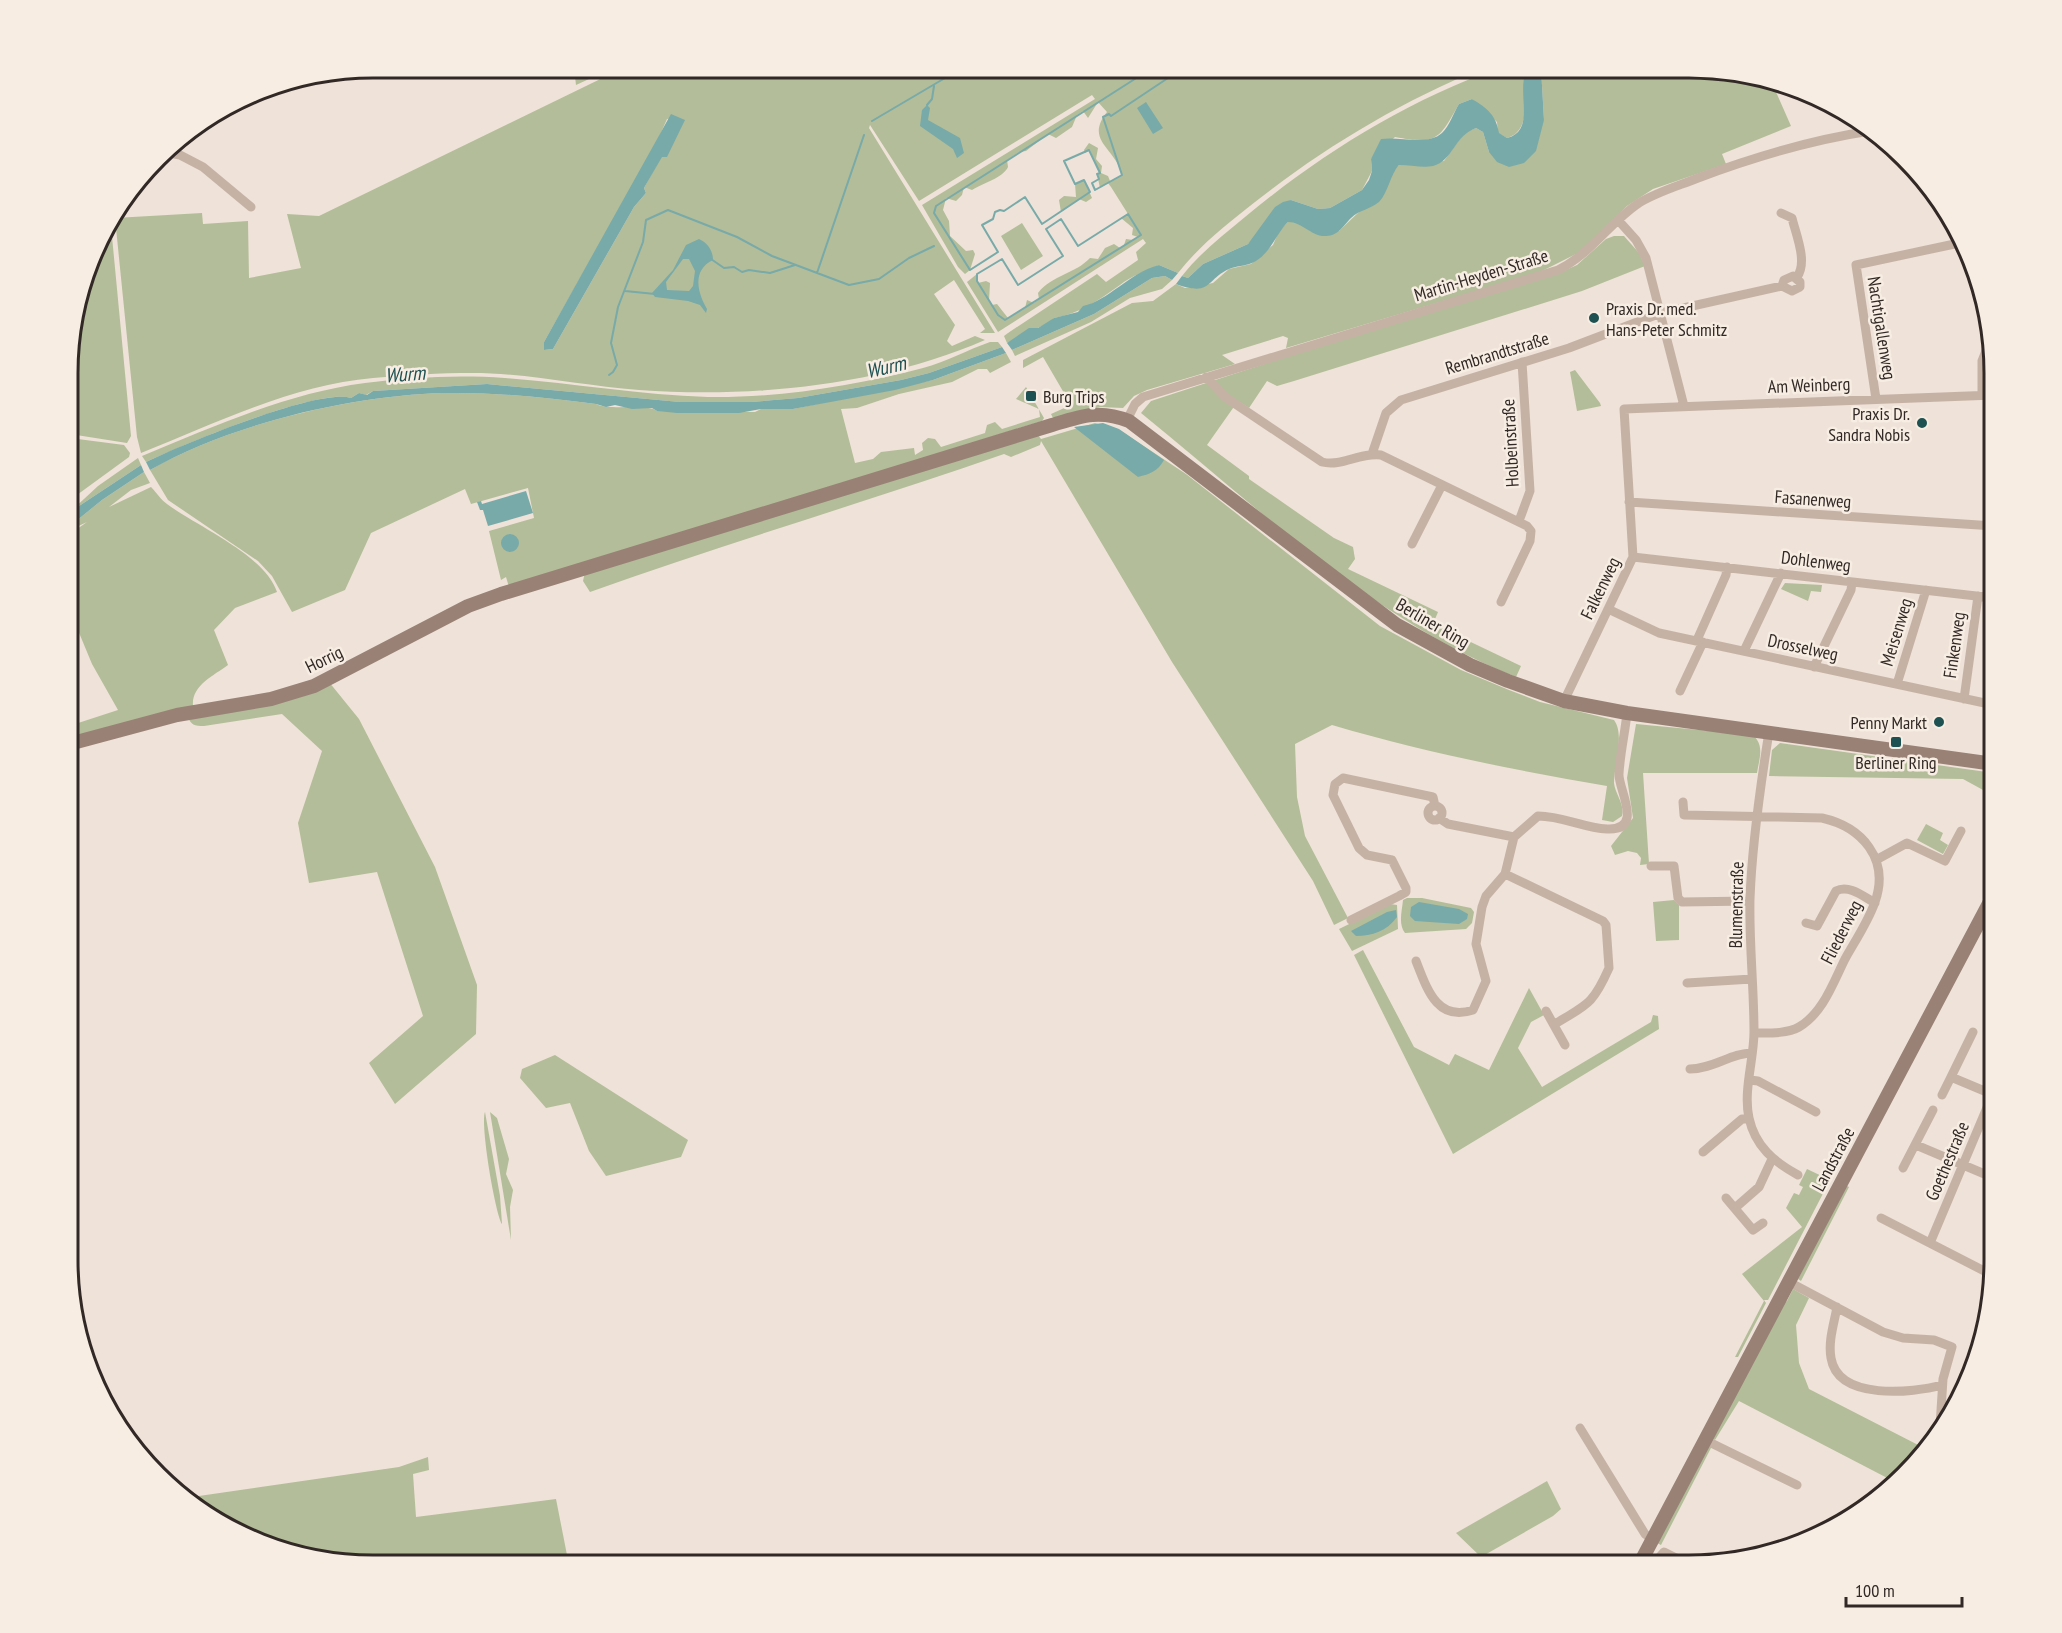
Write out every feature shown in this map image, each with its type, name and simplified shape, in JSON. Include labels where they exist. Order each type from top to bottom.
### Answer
[{"type":"main road","name":"Horrig","points":[[78,742],[167,718],[271,699],[314,686],[468,606],[743,518],[1086,415],[1106,413],[1127,420]]},
{"type":"main road","name":"Berliner Ring","points":[[1127,420],[1397,625],[1470,665],[1563,701],[1628,713],[1984,763]]},
{"type":"main road","name":"Landstraße","points":[[1644,1555],[1984,913]]},
{"type":"street","name":"Martin-Heyden-Straße","points":[[1127,420],[1135,404],[1143,397],[1389,320],[1541,276],[1573,262],[1618,220],[1652,196],[1741,162],[1802,144],[1860,133]]},
{"type":"street","points":[[176,154],[203,167],[251,207]]},
{"type":"street","name":"Rembrandtstraße","points":[[1372,454],[1386,413],[1401,400],[1569,348],[1661,313],[1782,286],[1788,291],[1797,289],[1800,284],[1797,277],[1802,262],[1792,218],[1781,213]]},
{"type":"street","points":[[1618,220],[1643,250],[1684,406]]},
{"type":"street","name":"Nachtigallenweg","points":[[1876,399],[1856,265],[1954,244]]},
{"type":"street","points":[[1982,395],[1983,358]]},
{"type":"street","name":"Holbeinstraße","points":[[1519,521],[1530,491],[1522,362]]},
{"type":"street","points":[[1206,377],[1225,397],[1322,462],[1331,464],[1372,454],[1527,526],[1532,535],[1501,602]]},
{"type":"street","name":"Am Weinberg","points":[[1624,410],[1982,395]]},
{"type":"street","name":"Falkenweg","points":[[1563,701],[1633,557],[1624,410]]},
{"type":"street","points":[[1412,544],[1442,485]]},
{"type":"street","name":"Fasanenweg","points":[[1629,502],[1984,525]]},
{"type":"street","name":"Dohlenweg","points":[[1633,557],[1984,597]]},
{"type":"street","points":[[1680,691],[1726,575],[1727,567]]},
{"type":"street","points":[[1744,651],[1780,573]]},
{"type":"street","points":[[1814,666],[1851,590],[1852,582]]},
{"type":"street","name":"Meisenweg","points":[[1897,684],[1926,590]]},
{"type":"street","name":"Finkenweg","points":[[1964,699],[1978,597]]},
{"type":"street","name":"Drosselweg","points":[[1608,609],[1659,633],[1984,703]]},
{"type":"street","points":[[1416,961],[1429,992],[1440,1008],[1458,1014],[1473,1010],[1486,981],[1476,944],[1482,907],[1486,896],[1505,874],[1514,837],[1538,816],[1608,830],[1620,826],[1625,821],[1629,804],[1619,776],[1628,713]]},
{"type":"street","name":"Blumenstraße","points":[[1769,732],[1755,815],[1750,901],[1754,1033],[1749,1119],[1755,1135],[1772,1159],[1798,1175]]},
{"type":"street","points":[[1351,920],[1406,892],[1406,888],[1392,860],[1368,855],[1359,848],[1333,795],[1338,780],[1343,778],[1433,797],[1435,806],[1441,810],[1439,818],[1448,824],[1514,837]]},
{"type":"street","name":"Fliederweg","points":[[1683,802],[1684,814],[1822,818],[1837,821],[1858,832],[1867,842],[1876,860],[1879,879],[1875,903],[1816,1014],[1798,1028],[1754,1033]]},
{"type":"street","points":[[1876,860],[1902,844],[1910,843],[1945,861],[1960,831]]},
{"type":"street","points":[[1651,866],[1674,866],[1678,898],[1682,902],[1750,901]]},
{"type":"street","points":[[1505,874],[1603,921],[1606,925],[1609,968],[1594,998],[1555,1024]]},
{"type":"street","points":[[1806,923],[1817,926],[1836,891],[1840,888],[1849,889],[1875,903]]},
{"type":"street","points":[[1687,983],[1752,979]]},
{"type":"street","points":[[1546,1011],[1565,1046]]},
{"type":"street","points":[[1942,1095],[1973,1032]]},
{"type":"street","points":[[1690,1069],[1707,1068],[1743,1053],[1752,1053]]},
{"type":"street","points":[[1951,1077],[1984,1090]]},
{"type":"street","points":[[1750,1080],[1758,1081],[1816,1112]]},
{"type":"street","points":[[1903,1168],[1933,1110]]},
{"type":"street","name":"Goethestraße","points":[[1930,1243],[1984,1115]]},
{"type":"street","points":[[1703,1152],[1742,1119],[1749,1119]]},
{"type":"street","points":[[1916,1144],[1984,1174]]},
{"type":"street","points":[[1735,1208],[1758,1187],[1772,1159]]},
{"type":"street","points":[[1726,1198],[1753,1230],[1763,1223]]},
{"type":"street","points":[[1881,1218],[1983,1271]]},
{"type":"street","points":[[1789,1282],[1883,1332],[1903,1338],[1934,1340],[1952,1347],[1942,1385],[1941,1413]]},
{"type":"street","points":[[1837,1307],[1830,1342],[1832,1363],[1840,1375],[1858,1385],[1886,1393],[1942,1385]]},
{"type":"street","points":[[1580,1428],[1652,1539]]},
{"type":"street","points":[[1705,1440],[1797,1485]]},
{"type":"green space","points":[[575,78],[591,78],[576,85]]},
{"type":"green space","points":[[602,78],[1459,78],[1364,127],[1308,163],[1224,227],[1195,253],[1178,273],[1159,265],[1129,279],[1088,306],[1054,318],[1007,343],[1004,336],[1097,274],[1106,282],[1138,260],[1136,252],[1146,243],[1143,239],[998,332],[967,282],[977,274],[978,283],[986,281],[990,283],[989,301],[992,305],[997,304],[1008,318],[1025,308],[1027,300],[1034,303],[1039,299],[1038,293],[1050,282],[1078,268],[1090,258],[1098,259],[1105,248],[1114,244],[1120,248],[1126,239],[1133,240],[1138,237],[1132,235],[1133,228],[1121,218],[1128,214],[1108,183],[1100,188],[1097,174],[1100,173],[1090,150],[1085,153],[1084,150],[1089,143],[1098,148],[1096,159],[1102,166],[1101,173],[1108,176],[1110,181],[1122,175],[1119,166],[1100,138],[1101,122],[1107,112],[1098,102],[1088,118],[1083,111],[1077,115],[1072,127],[1056,138],[1048,134],[1026,151],[1019,152],[1007,160],[1008,167],[997,177],[972,190],[964,187],[962,195],[956,201],[946,198],[943,210],[949,221],[950,236],[966,251],[973,250],[975,254],[970,270],[965,274],[958,267],[922,205],[1095,99],[1092,95],[919,201],[870,125],[869,128],[995,333],[980,333],[985,329],[954,280],[934,294],[955,325],[947,341],[952,346],[975,336],[985,340],[944,356],[859,378],[770,390],[726,392],[639,390],[535,377],[472,373],[373,378],[313,388],[284,397],[141,453],[137,437],[116,229],[123,218],[202,213],[203,224],[248,221],[249,278],[301,268],[287,214],[319,216]],"holes":[[[667,119],[681,120],[644,188],[646,193],[634,207],[553,349],[544,350],[544,342],[656,144]]]},
{"type":"green space","points":[[1473,78],[1525,78],[1525,111],[1520,128],[1515,134],[1507,138],[1498,133],[1497,122],[1472,99],[1459,104],[1447,125],[1436,137],[1420,140],[1395,137],[1371,159],[1372,171],[1362,190],[1330,208],[1318,209],[1291,200],[1248,244],[1203,264],[1188,278],[1182,276],[1204,252],[1245,217],[1334,151],[1398,113]]},
{"type":"green space","points":[[1542,78],[1689,78],[1727,81],[1776,91],[1791,126],[1722,154],[1726,164],[1653,189],[1627,206],[1580,252],[1540,272],[1286,348],[1288,338],[1283,336],[1222,355],[1235,364],[1147,390],[1134,396],[1123,408],[1100,407],[1053,418],[1051,414],[1071,405],[1043,357],[1023,368],[1023,360],[1132,303],[1153,301],[1176,284],[1185,288],[1213,283],[1229,269],[1251,264],[1273,245],[1279,231],[1288,222],[1297,222],[1312,232],[1339,231],[1360,211],[1379,201],[1392,173],[1399,165],[1444,161],[1465,132],[1476,128],[1483,132],[1489,152],[1544,120]]},
{"type":"green space","points":[[1084,180],[1092,198],[1086,202],[1079,199],[1061,212],[1059,200],[1064,196],[1076,197],[1075,184]]},
{"type":"green space","points":[[1022,223],[1043,256],[1021,270],[1001,236]]},
{"type":"green space","points":[[112,236],[131,436],[127,443],[78,435],[78,373],[84,316],[100,260]]},
{"type":"green space","points":[[1624,236],[1639,253],[1645,266],[1582,291],[1294,381],[1277,386],[1267,381],[1249,408],[1238,401],[1207,445],[1249,476],[1249,479],[1334,538],[1353,547],[1355,559],[1348,569],[1438,612],[1433,624],[1521,666],[1516,677],[1464,653],[1414,625],[1366,594],[1274,524],[1141,413],[1151,401],[1423,312],[1557,274],[1577,265],[1606,239]]},
{"type":"green space","points":[[1165,276],[1172,280],[1162,289],[1130,298],[1091,322],[1015,356],[1012,350],[1094,314],[1152,278]]},
{"type":"green space","points":[[990,342],[998,342],[1002,347],[929,373],[798,398],[751,402],[680,402],[487,384],[373,391],[366,395],[359,393],[351,398],[334,397],[281,409],[217,432],[146,462],[142,456],[252,412],[308,394],[365,383],[435,377],[488,377],[683,396],[735,397],[816,390],[897,374],[932,365]]},
{"type":"green space","points":[[1006,353],[1011,362],[990,373],[987,369],[978,369],[952,382],[899,394],[857,408],[841,409],[855,463],[873,459],[881,452],[914,448],[915,455],[923,450],[922,443],[928,438],[935,439],[941,447],[985,433],[987,425],[995,422],[1002,429],[1040,417],[1039,409],[1044,418],[1042,421],[509,587],[506,577],[501,580],[489,531],[534,518],[528,488],[471,504],[465,489],[371,533],[345,590],[292,612],[272,576],[258,561],[168,500],[150,470],[217,439],[255,426],[293,415],[372,399],[445,393],[483,393],[657,411],[755,412],[761,409],[793,409],[933,380]]},
{"type":"green space","points":[[1575,370],[1601,406],[1577,411],[1570,372]]},
{"type":"green space","points":[[1026,387],[1039,409],[1016,399]]},
{"type":"green space","points":[[1095,423],[1121,431],[1186,474],[1380,626],[1461,670],[1509,690],[1540,702],[1614,720],[1619,742],[1614,783],[1622,807],[1622,816],[1613,822],[1602,820],[1607,786],[1469,760],[1332,725],[1295,744],[1297,797],[1305,836],[1348,918],[1334,925],[1313,881],[1172,662],[1041,441],[1040,445],[1011,457],[1004,454],[590,592],[583,581],[585,572],[1038,435],[1041,439]]},
{"type":"green space","points":[[78,439],[124,445],[130,453],[129,457],[78,494]]},
{"type":"green space","points":[[138,458],[141,465],[78,507],[98,486]]},
{"type":"green space","points":[[144,472],[150,483],[131,490],[109,507],[151,487],[167,504],[245,554],[270,579],[277,592],[235,608],[214,630],[228,665],[199,687],[193,699],[193,706],[78,737],[78,723],[118,710],[92,664],[78,630],[78,528],[87,522],[78,526],[78,520],[102,500]]},
{"type":"green space","points":[[1785,583],[1822,585],[1821,592],[1811,591],[1808,601],[1781,589]]},
{"type":"green space","points":[[329,682],[359,719],[435,867],[477,985],[476,1034],[395,1104],[369,1063],[423,1016],[377,872],[309,883],[298,823],[322,751],[282,714],[204,726],[193,724],[188,716]]},
{"type":"green space","points":[[1636,724],[1753,735],[1760,748],[1757,773],[1643,773],[1649,864],[1640,865],[1641,858],[1637,853],[1628,851],[1615,855],[1611,846],[1633,818],[1627,778]]},
{"type":"green space","points":[[1780,743],[1984,772],[1984,791],[1963,779],[1769,776],[1772,750]]},
{"type":"green space","points":[[1926,824],[1943,833],[1940,840],[1948,845],[1943,854],[1917,840]]},
{"type":"green space","points":[[1422,898],[1471,908],[1474,912],[1472,923],[1466,929],[1405,933],[1401,917],[1403,900]]},
{"type":"green space","points":[[1674,900],[1679,905],[1679,940],[1656,941],[1653,902]]},
{"type":"green space","points":[[1390,904],[1397,905],[1398,929],[1352,951],[1339,929]]},
{"type":"green space","points":[[1363,950],[1414,1047],[1449,1065],[1455,1054],[1489,1070],[1529,988],[1544,1015],[1531,1022],[1518,1048],[1542,1087],[1651,1022],[1653,1015],[1658,1016],[1659,1029],[1453,1154],[1354,955]]},
{"type":"green space","points":[[555,1055],[688,1140],[681,1157],[606,1176],[589,1151],[570,1103],[546,1108],[520,1078],[522,1069]]},
{"type":"green space","points":[[485,1112],[500,1196],[502,1224],[489,1168]]},
{"type":"green space","points":[[490,1112],[497,1118],[509,1159],[506,1174],[513,1190],[510,1207],[511,1240]]},
{"type":"green space","points":[[1807,1169],[1828,1179],[1831,1178],[1768,1300],[1764,1300],[1766,1303],[1738,1357],[1735,1357],[1764,1301],[1742,1274],[1802,1227],[1786,1208],[1794,1193],[1799,1195],[1803,1187],[1799,1185]]},
{"type":"green space","points":[[1845,1185],[1849,1187],[1801,1281],[1798,1279]]},
{"type":"green space","points":[[1793,1289],[1809,1298],[1796,1325],[1799,1363],[1809,1389],[1918,1445],[1887,1478],[1739,1401],[1715,1440],[1711,1437],[1780,1305],[1787,1301]]},
{"type":"green space","points":[[1708,1444],[1712,1446],[1661,1545],[1657,1543]]},
{"type":"green space","points":[[428,1457],[429,1470],[413,1474],[416,1517],[556,1499],[567,1555],[373,1555],[316,1549],[260,1533],[197,1496],[399,1467]]},
{"type":"green space","points":[[1547,1481],[1561,1509],[1553,1516],[1485,1555],[1479,1555],[1456,1533]]},
{"type":"water","points":[[1524,78],[1542,78],[1544,120],[1536,151],[1524,163],[1509,167],[1497,162],[1489,152],[1483,132],[1476,128],[1463,137],[1440,163],[1429,167],[1399,165],[1379,202],[1354,215],[1334,234],[1321,236],[1298,224],[1288,222],[1268,250],[1252,263],[1221,273],[1202,288],[1188,288],[1176,284],[1182,276],[1188,278],[1203,264],[1248,244],[1275,207],[1283,202],[1291,200],[1318,209],[1330,208],[1362,190],[1369,180],[1372,171],[1371,159],[1381,139],[1421,140],[1436,137],[1447,127],[1459,104],[1472,99],[1490,113],[1496,121],[1499,133],[1507,138],[1516,134],[1524,118]]},
{"type":"water","points":[[1146,102],[1163,128],[1153,134],[1137,108]]},
{"type":"water","points":[[927,105],[930,108],[928,120],[960,138],[964,153],[957,158],[953,149],[920,126],[922,110]]},
{"type":"water","points":[[671,114],[685,120],[667,157],[662,157],[644,188],[646,193],[634,207],[553,349],[544,350],[544,342]]},
{"type":"water","points":[[699,239],[712,253],[713,260],[702,269],[698,282],[707,309],[706,313],[700,305],[688,301],[655,297],[652,293],[673,270],[686,245]],"holes":[[[683,259],[689,259],[695,271],[693,286],[689,291],[667,290],[666,282]]]},
{"type":"water","points":[[1159,265],[1178,273],[1172,280],[1165,276],[1152,278],[1094,314],[1012,350],[1007,343],[1029,328],[1038,328],[1054,318],[1078,312],[1083,306],[1101,299],[1138,274]]},
{"type":"water","points":[[1002,347],[1006,353],[933,380],[895,390],[793,409],[761,409],[739,413],[677,413],[657,411],[652,408],[632,409],[615,405],[606,407],[502,394],[409,395],[371,399],[293,415],[217,439],[150,470],[146,462],[188,443],[281,409],[334,397],[351,398],[359,393],[367,395],[373,391],[487,384],[680,402],[751,402],[798,398],[901,380],[929,373]]},
{"type":"water","points":[[1103,423],[1119,429],[1164,460],[1162,464],[1153,472],[1138,477],[1074,427]]},
{"type":"water","points":[[141,465],[144,472],[102,500],[78,520],[78,507]]},
{"type":"water","points":[[526,491],[533,513],[488,526],[483,510],[480,510],[477,502],[481,501],[482,504]]},
{"type":"water","points":[[506,534],[514,534],[519,539],[517,550],[506,552],[501,547],[501,539]]},
{"type":"water","points":[[1419,902],[1459,909],[1468,914],[1467,919],[1459,924],[1415,921],[1410,916],[1411,907]]},
{"type":"water","points":[[1396,910],[1397,917],[1379,932],[1356,936],[1351,931],[1387,912]]},
{"type":"waterway","points":[[872,121],[945,78]]},
{"type":"waterway","points":[[1136,78],[936,206],[934,213],[970,270],[998,252],[982,225],[993,219],[995,212],[1004,211],[1025,197],[1042,224],[1090,192],[1084,180],[1075,184],[1064,161],[1089,150],[1100,173],[1097,174],[1099,179],[1092,183],[1095,190],[1122,175],[1103,117],[1109,114],[1111,116],[1168,78]]},
{"type":"waterway","points":[[927,105],[932,99],[934,86]]},
{"type":"waterway","points":[[817,273],[864,135]]},
{"type":"waterway","points":[[609,375],[617,365],[611,343],[618,307],[643,242],[646,220],[668,210],[737,237],[772,256],[849,285],[879,279],[909,258],[934,246]]},
{"type":"waterway","points":[[1128,214],[1141,235],[1005,320],[998,315],[977,281],[977,274],[1002,259],[1018,285],[1063,256],[1046,229],[1061,219],[1078,246],[1128,214]]},
{"type":"waterway","points":[[711,259],[724,268],[734,267],[742,272],[749,270],[770,273],[795,265]]},
{"type":"waterway","points":[[625,291],[655,294]]},
{"type":"place","name":"Praxis Dr. med. Hans-Peter Schmitz","points":[[1594,318]]},
{"type":"place","name":"Burg Trips","points":[[1031,396]]},
{"type":"place","name":"Praxis Dr. Sandra Nobis","points":[[1922,423]]},
{"type":"place","name":"Penny Markt","points":[[1939,722]]},
{"type":"place","name":"Berliner Ring","points":[[1896,742]]},
{"type":"water label","name":"Wurm","points":[[886,367]]},
{"type":"water label","name":"Wurm","points":[[405,374]]}]
